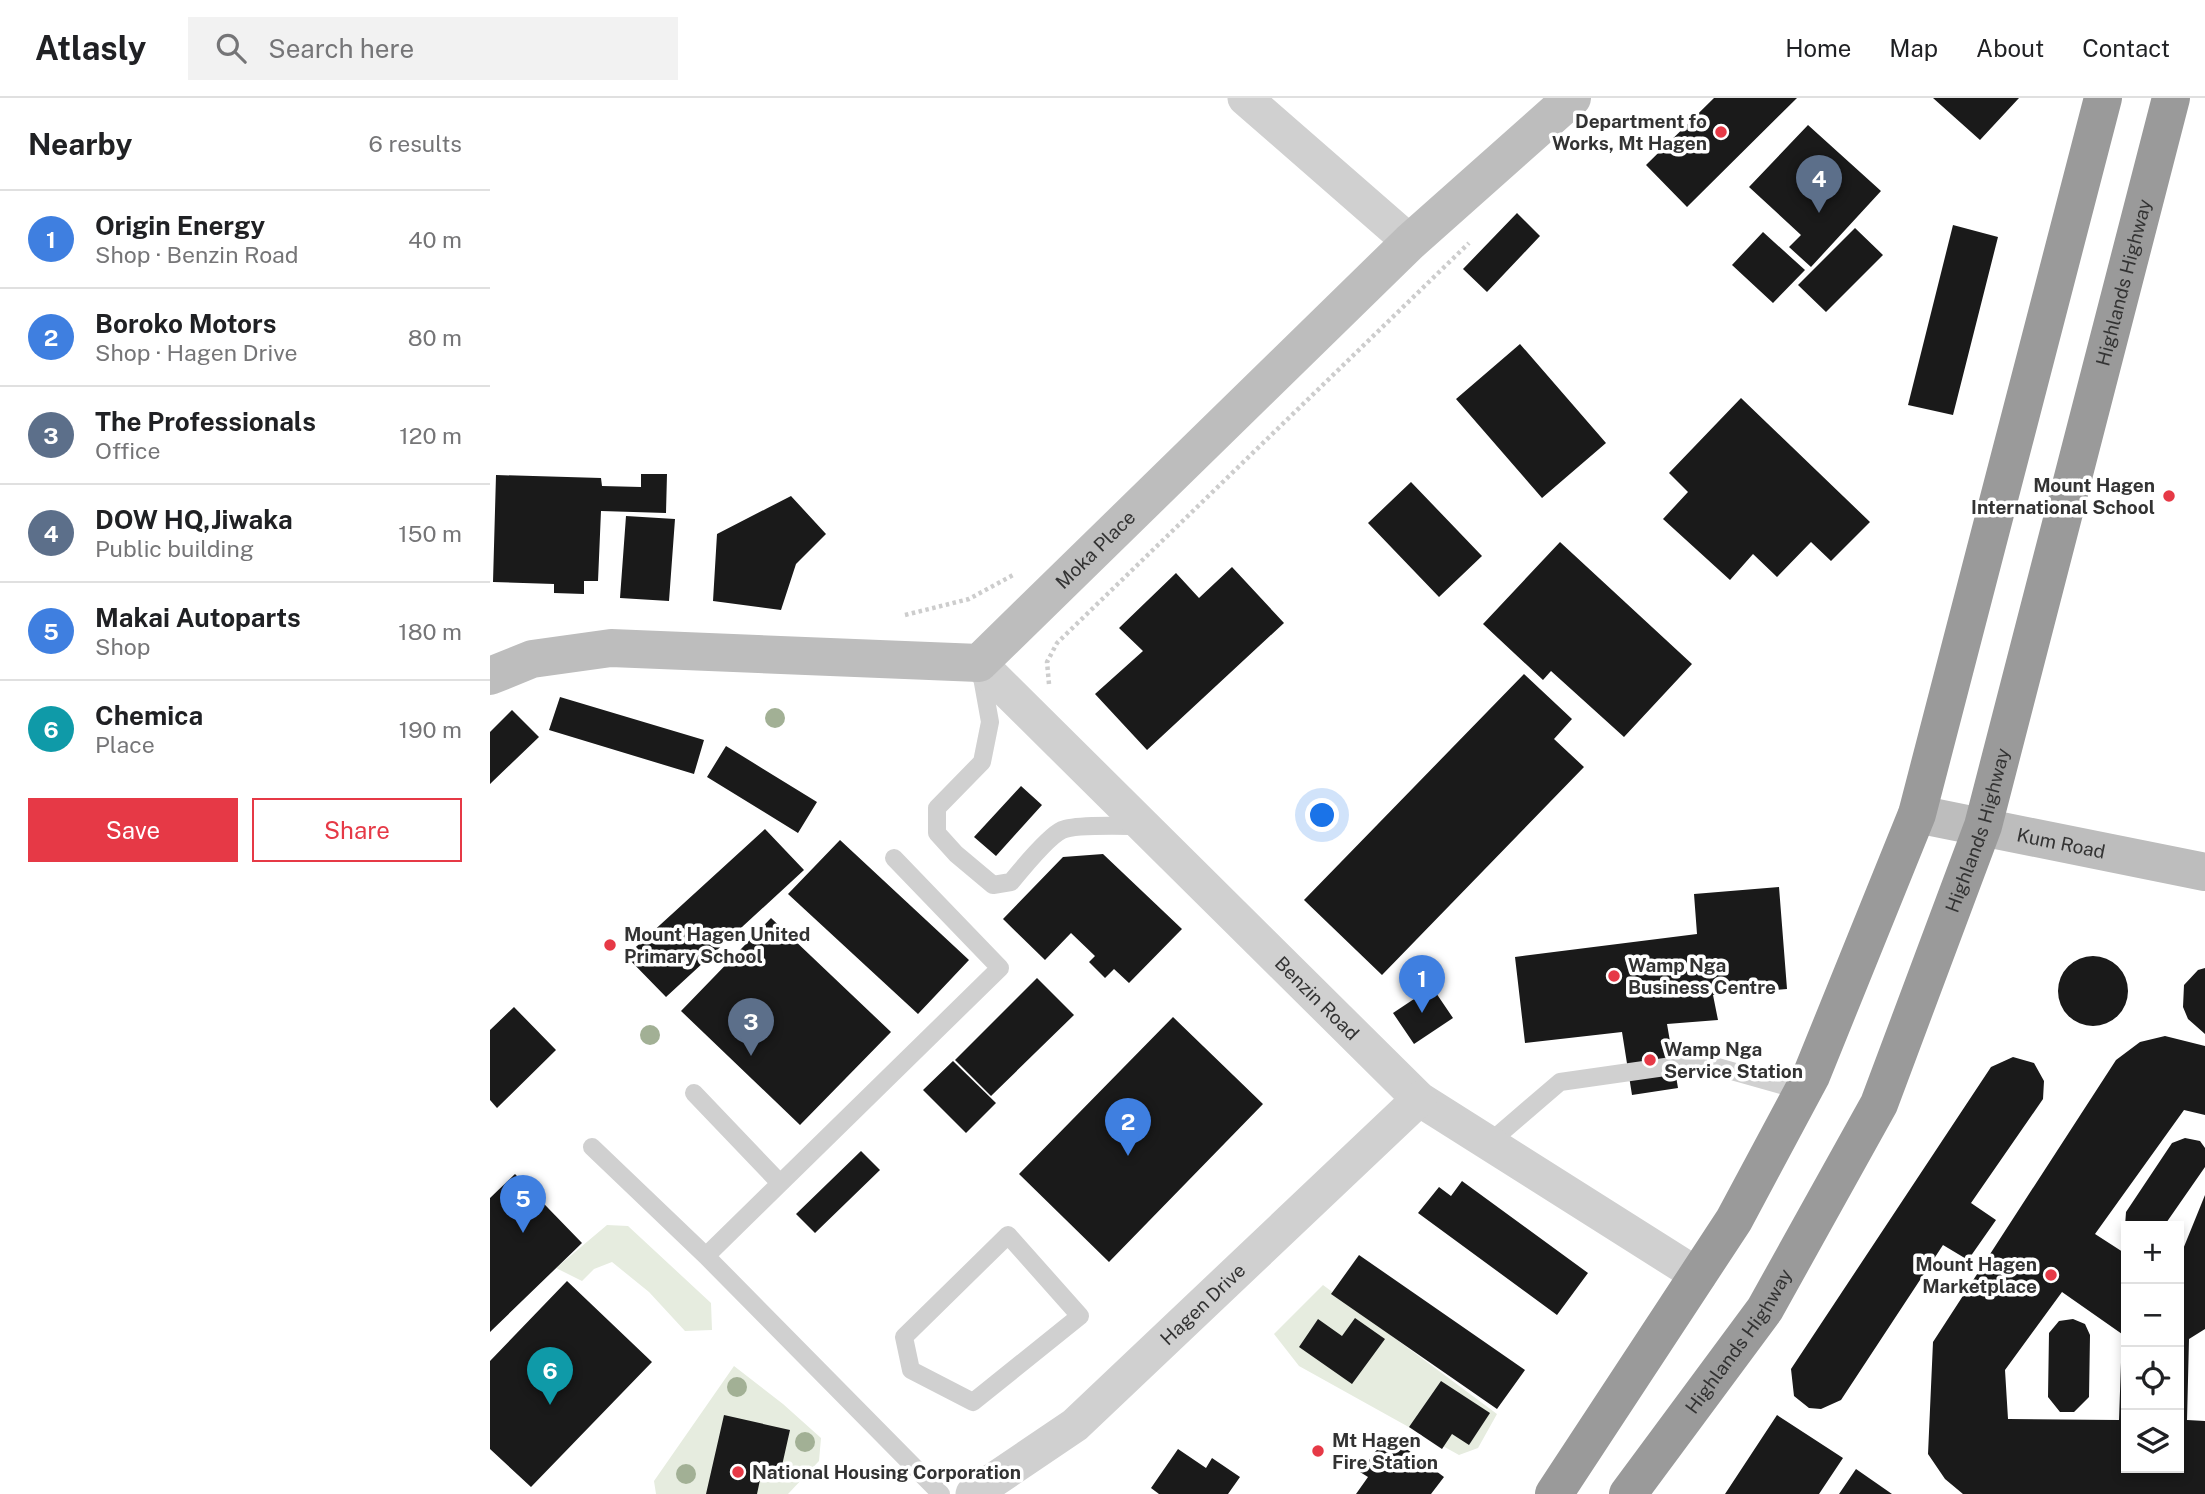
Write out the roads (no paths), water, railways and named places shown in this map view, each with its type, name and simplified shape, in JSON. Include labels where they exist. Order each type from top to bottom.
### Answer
[{"type":"highway","points":[[1554,1494],[1734,1220],[1811,1076],[1917,814],[2103,98]]},
{"type":"highway","name":"Highlands Highway","points":[[1628,1494],[1765,1309],[1880,1104],[1983,826],[2171,98]]},
{"type":"street","points":[[1245,98],[1410,242]]},
{"type":"street","name":"Moka Place","points":[[979,663],[1410,242],[1572,98]]},
{"type":"street","points":[[490,676],[532,659],[611,648],[979,663]]},
{"type":"street","name":"Benzin Road","points":[[979,663],[1419,1098],[1699,1276]]},
{"type":"street","name":"Kum Road","points":[[1917,814],[2205,872]]},
{"type":"street","name":"Hagen Drive","points":[[973,1494],[1075,1425],[1419,1098]]},
{"type":"lane","points":[[979,663],[990,722],[982,762],[937,808],[937,833],[956,854],[993,885],[1011,882],[1029,860],[1062,830],[1096,826],[1144,826]]},
{"type":"lane","points":[[706,1256],[1000,968],[894,858]]},
{"type":"lane","points":[[1489,1143],[1560,1082],[1700,1062],[1802,1091]]},
{"type":"lane","points":[[694,1093],[779,1182]]},
{"type":"lane","points":[[592,1147],[706,1256],[941,1494]]},
{"type":"lane","points":[[1008,1235],[1080,1316],[973,1402],[911,1370],[904,1337],[1008,1235]]},
{"type":"place","name":"Department fo Works, Mt Hagen","points":[[1721,132]]},
{"type":"place","name":"DOW HQ,Jiwaka","points":[[1819,213]]},
{"type":"place","name":"Mount Hagen International School","points":[[2169,496]]},
{"type":"place","name":"Mount Hagen United Primary School","points":[[610,945]]},
{"type":"place","name":"Wamp Nga Business Centre","points":[[1614,976]]},
{"type":"place","name":"Origin Energy","points":[[1422,1013]]},
{"type":"place","name":"The Professionals","points":[[751,1056]]},
{"type":"place","name":"Wamp Nga Service Station","points":[[1650,1060]]},
{"type":"place","name":"Boroko Motors","points":[[1128,1156]]},
{"type":"place","name":"Makai Autoparts","points":[[523,1233]]},
{"type":"place","name":"Mount Hagen Marketplace","points":[[2051,1275]]},
{"type":"place","name":"Chemica","points":[[550,1405]]},
{"type":"place","name":"Mt Hagen Fire Station","points":[[1318,1451]]},
{"type":"place","name":"National Housing Corporation","points":[[738,1472]]}]
